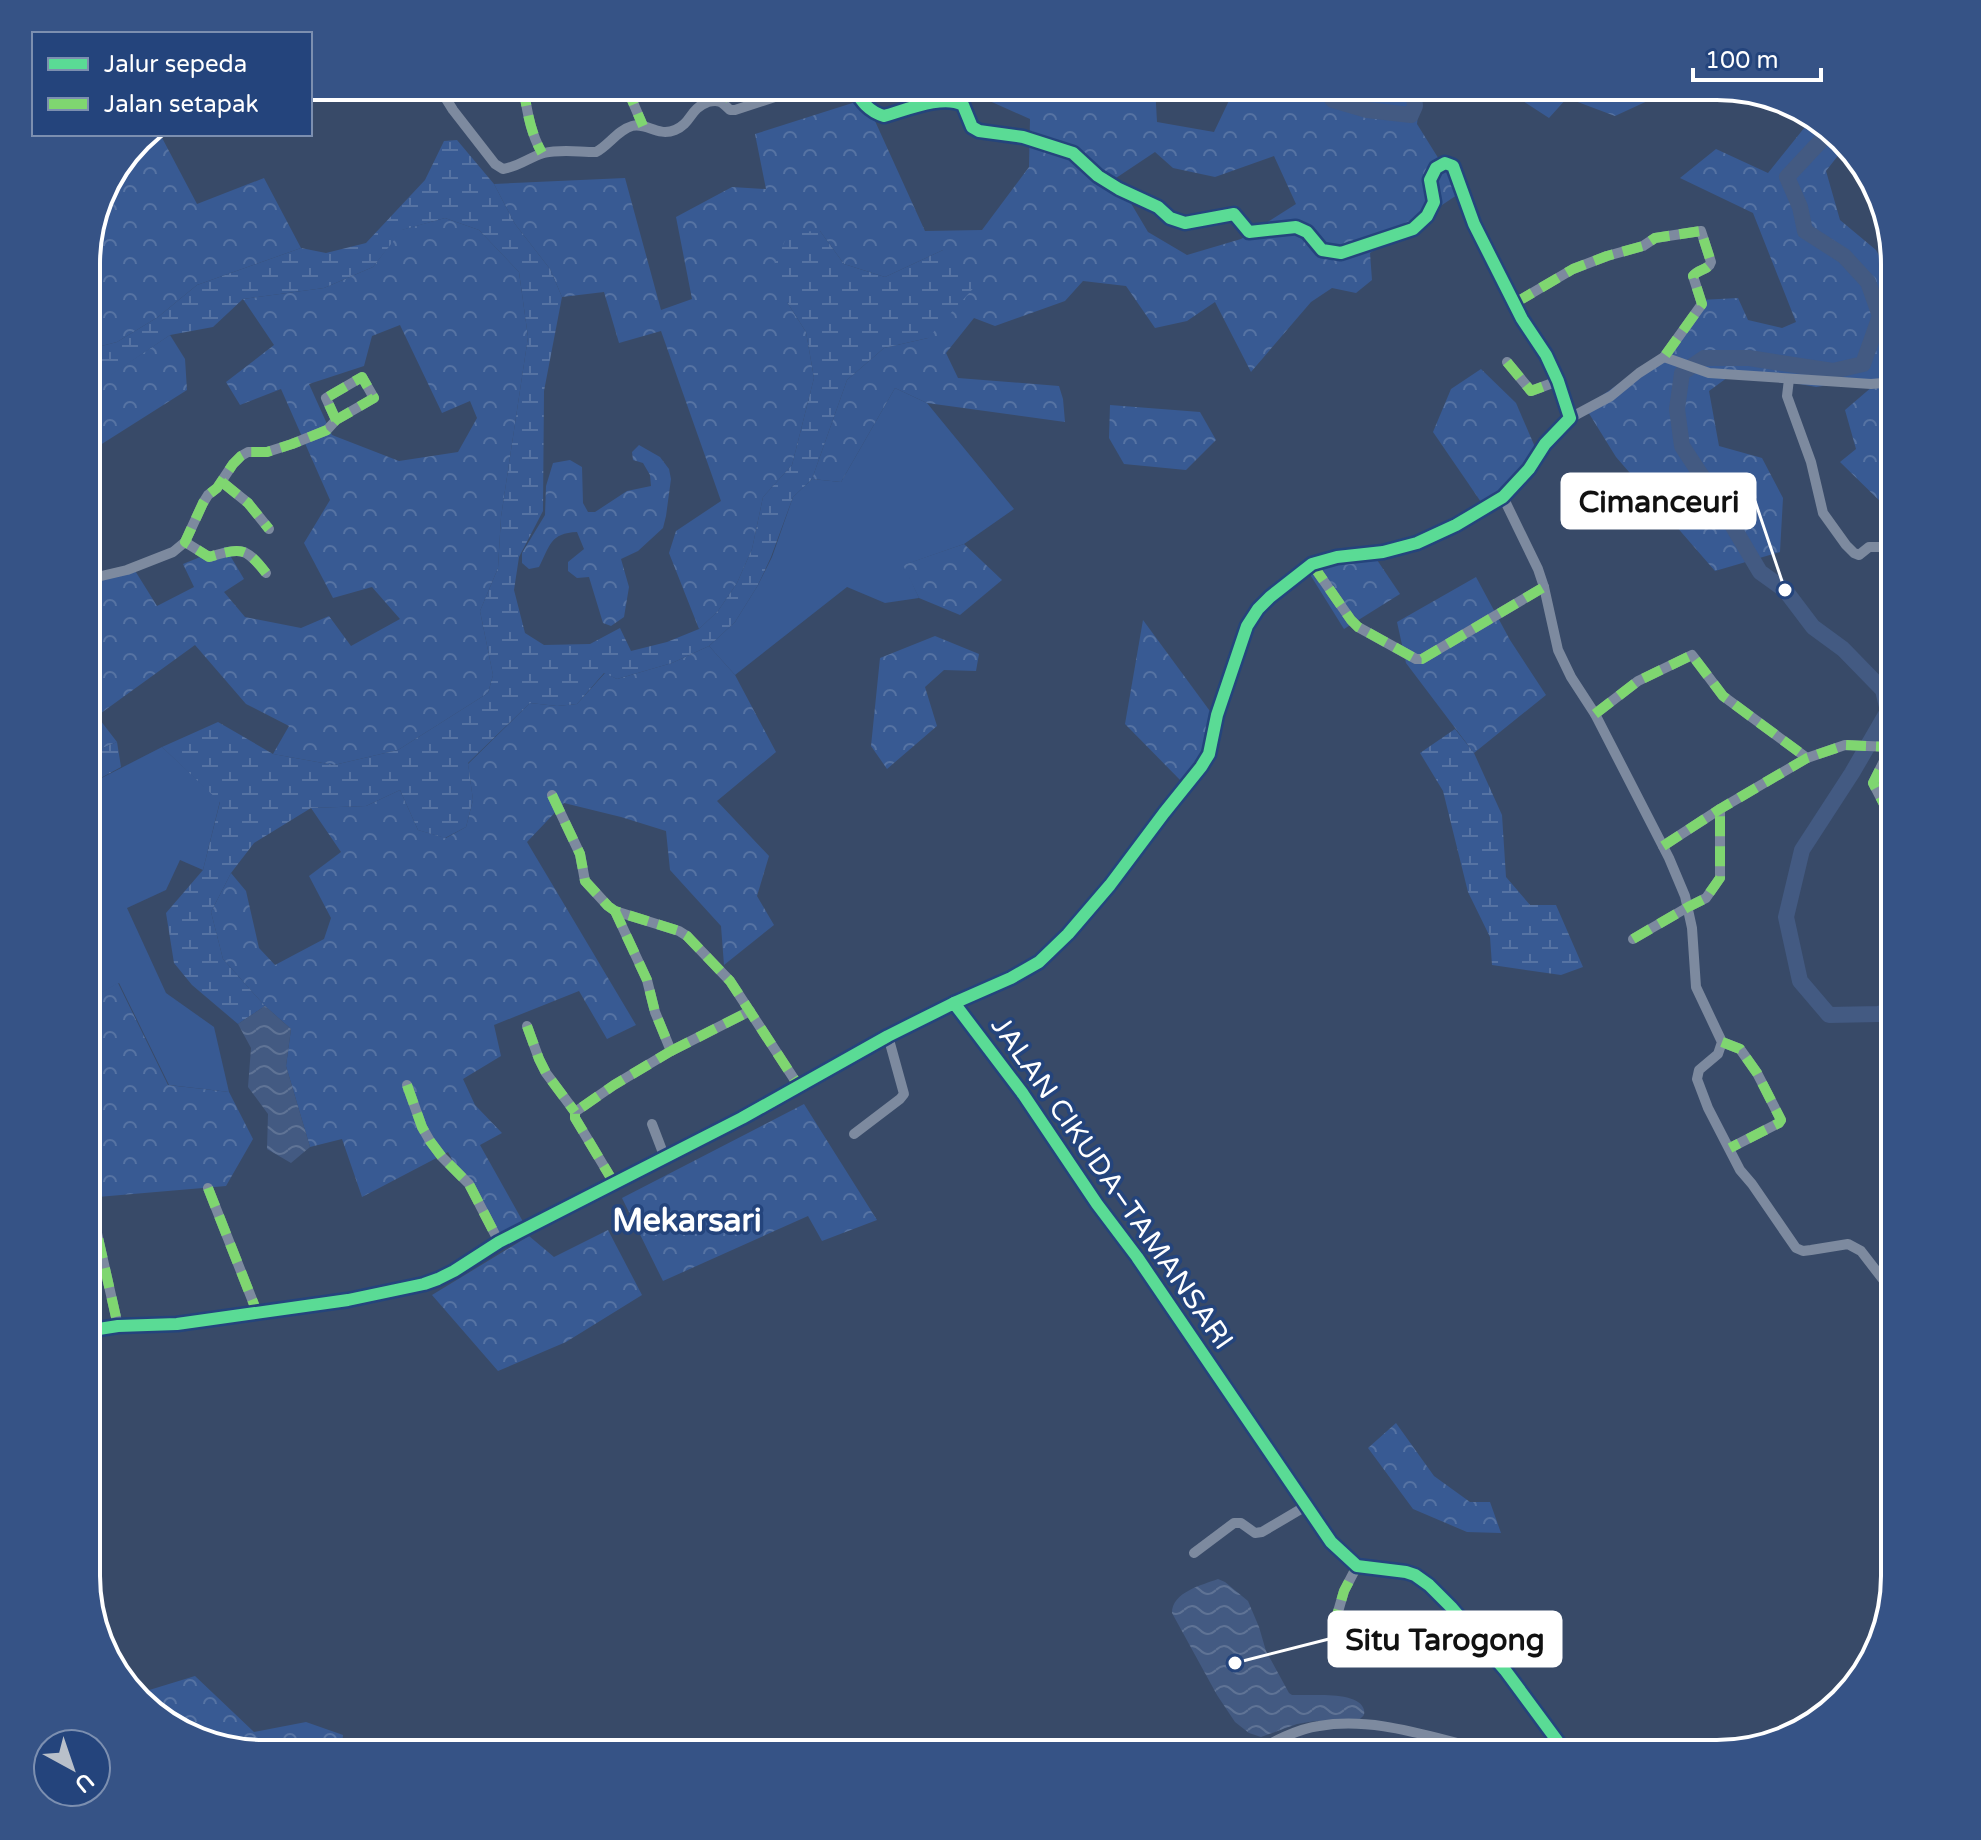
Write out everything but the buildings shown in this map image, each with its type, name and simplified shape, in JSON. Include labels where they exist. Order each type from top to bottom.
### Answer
[{"type":"street","points":[[447,100],[495,164],[503,169],[516,167],[542,153],[566,150],[596,152],[634,126],[656,132],[672,131],[683,126],[699,105],[717,100],[730,110],[765,100]]},
{"type":"street","points":[[526,100],[535,140],[542,153]]},
{"type":"street","points":[[632,100],[643,126]]},
{"type":"street","points":[[861,100],[866,107],[884,116],[944,100],[956,101],[963,105],[972,127],[979,131],[1023,137],[1073,153],[1098,176],[1158,207],[1170,218],[1185,223],[1234,214],[1249,232],[1296,227],[1307,232],[1322,250],[1341,253],[1413,229],[1427,216],[1434,202],[1430,180],[1436,168],[1445,163],[1453,166],[1474,224],[1522,319],[1546,355],[1570,418]]},
{"type":"street","points":[[954,1003],[1039,962],[1110,885],[1209,754],[1217,715],[1247,626],[1270,597],[1312,564],[1417,543],[1456,525],[1503,497],[1570,418],[1611,396],[1664,357],[1702,304],[1693,276],[1711,262],[1701,231],[1655,238],[1643,246],[1573,269],[1515,303]]},
{"type":"street","points":[[1664,357],[1709,373],[1881,383]]},
{"type":"street","points":[[1507,362],[1531,391],[1558,381]]},
{"type":"street","points":[[100,576],[127,570],[173,552],[185,542],[203,503],[241,456],[248,452],[267,452],[327,430],[336,420],[374,398],[362,377],[326,398],[336,420]]},
{"type":"street","points":[[1789,379],[1787,396],[1811,462],[1823,513],[1846,545],[1859,555],[1869,547],[1881,547]]},
{"type":"street","points":[[222,482],[248,503],[269,529]]},
{"type":"street","points":[[1503,497],[1538,569],[1558,650],[1595,714],[1669,858],[1688,907],[1696,987],[1722,1042],[1740,1049],[1757,1073],[1781,1120],[1730,1148]]},
{"type":"street","points":[[185,542],[209,557],[231,551],[246,552],[266,573]]},
{"type":"street","points":[[1312,564],[1358,627],[1416,659],[1422,659],[1544,587]]},
{"type":"street","points":[[1595,714],[1638,681],[1692,655],[1723,696],[1807,758]]},
{"type":"street","points":[[1663,846],[1807,758],[1845,745],[1881,747]]},
{"type":"street","points":[[1881,767],[1873,783],[1881,799]]},
{"type":"street","points":[[552,795],[580,854],[585,881],[615,911],[647,980],[655,1012],[671,1051]]},
{"type":"street","points":[[1633,939],[1706,898],[1720,878],[1720,809]]},
{"type":"street","points":[[615,911],[687,936],[730,981],[798,1085]]},
{"type":"street","name":"JALAN CIKUDA–TAMANSARI","points":[[100,1329],[177,1324],[361,1298],[424,1284],[454,1271],[499,1242],[742,1118],[888,1036],[954,1003],[1023,1094],[1331,1542],[1357,1566]]},
{"type":"street","points":[[575,1112],[671,1051],[750,1011]]},
{"type":"street","points":[[527,1026],[546,1073],[575,1112],[575,1118],[614,1183]]},
{"type":"street","points":[[854,1134],[904,1094],[888,1036]]},
{"type":"street","points":[[1722,1042],[1718,1054],[1699,1070],[1697,1079],[1708,1108],[1740,1170],[1796,1248],[1803,1251],[1848,1244],[1861,1251],[1881,1277]]},
{"type":"street","points":[[407,1085],[430,1141],[469,1184],[499,1242]]},
{"type":"street","points":[[652,1124],[665,1158]]},
{"type":"street","points":[[208,1188],[257,1312]]},
{"type":"street","points":[[100,1246],[118,1326]]},
{"type":"street","points":[[1194,1553],[1234,1523],[1241,1523],[1255,1533],[1262,1532],[1306,1506]]},
{"type":"street","points":[[1333,1629],[1344,1591],[1357,1566],[1415,1575],[1451,1607],[1505,1670],[1557,1740]]},
{"type":"street","points":[[1283,1740],[1312,1727],[1352,1723],[1445,1740]]},
{"type":"green space","points":[[865,100],[925,231],[982,230],[1029,167],[1030,119],[987,100],[1156,100],[1157,122],[1214,132],[1229,100],[1420,100],[1417,124],[1460,193],[1370,253],[1372,280],[1356,293],[1332,288],[1311,302],[1251,372],[1215,302],[1187,321],[1155,328],[1126,286],[1083,281],[1065,301],[995,326],[974,318],[946,353],[958,378],[1059,386],[1065,422],[927,403],[895,388],[841,482],[812,479],[847,380],[884,348],[928,338],[943,250],[885,277],[844,264],[820,231],[787,302],[806,332],[814,378],[792,465],[763,497],[752,549],[737,583],[718,611],[699,629],[669,553],[676,531],[721,501],[661,331],[619,343],[604,292],[562,297],[550,269],[515,224],[494,184],[625,178],[661,310],[692,299],[676,217],[732,187],[766,189],[755,134]],"holes":[[[1155,152],[1173,168],[1215,177],[1274,156],[1296,204],[1241,239],[1187,255],[1148,232],[1116,178]]]},
{"type":"green space","points":[[1521,100],[1565,100],[1549,118]]},
{"type":"green space","points":[[1572,100],[1650,100],[1615,116]]},
{"type":"green space","points":[[1805,126],[1808,128],[1839,155],[1826,171],[1840,220],[1876,250],[1881,259],[1881,502],[1840,462],[1856,449],[1845,410],[1873,386],[1867,379],[1816,387],[1735,372],[1709,391],[1719,446],[1762,458],[1783,498],[1780,552],[1715,571],[1616,457],[1585,407],[1665,352],[1700,300],[1738,298],[1748,320],[1782,328],[1796,322],[1753,213],[1680,178],[1716,149],[1768,173]]},
{"type":"green space","points":[[161,136],[197,204],[264,178],[301,248],[197,285],[158,317],[117,342],[100,346],[100,253],[103,232],[117,191],[141,156]]},
{"type":"green space","points":[[457,140],[494,184],[515,224],[550,269],[562,297],[544,391],[543,511],[519,557],[514,590],[525,633],[544,645],[590,644],[620,628],[631,651],[667,642],[699,629],[718,611],[737,583],[752,549],[763,497],[792,465],[814,378],[806,332],[787,302],[773,267],[789,232],[820,231],[844,264],[885,277],[943,250],[980,281],[928,338],[884,348],[847,380],[812,479],[793,497],[758,585],[735,622],[709,646],[672,663],[617,679],[604,673],[577,704],[557,706],[530,703],[468,763],[473,800],[466,827],[445,838],[418,830],[400,790],[366,806],[311,808],[254,843],[231,873],[211,912],[223,959],[265,1006],[238,1024],[192,985],[174,963],[166,913],[203,870],[220,802],[162,747],[218,722],[273,754],[334,765],[398,750],[488,693],[493,675],[480,611],[498,568],[501,517],[528,337],[519,272],[479,230],[445,218],[402,230],[373,267],[324,288],[243,299],[213,327],[170,335],[100,383],[100,346],[117,342],[158,317],[197,285],[301,248],[326,253],[366,243],[425,180],[444,141]]},
{"type":"green space","points":[[445,218],[479,230],[519,272],[528,337],[501,517],[498,568],[480,611],[493,675],[488,693],[398,750],[334,765],[273,754],[289,726],[246,704],[195,645],[100,714],[100,580],[103,573],[134,569],[157,606],[194,587],[183,564],[225,547],[244,579],[224,592],[245,617],[301,628],[329,616],[351,646],[400,619],[372,587],[333,598],[304,543],[330,500],[281,389],[240,405],[226,382],[274,345],[243,299],[324,288],[373,267],[401,230]],"holes":[[[400,325],[442,413],[470,401],[477,418],[458,452],[399,461],[332,435],[309,384],[364,366],[372,336]]]},
{"type":"green space","points":[[170,335],[185,359],[187,390],[100,445],[100,382]]},
{"type":"green space","points":[[1481,369],[1516,403],[1538,454],[1506,494],[1481,502],[1433,432],[1451,389]]},
{"type":"green space","points":[[895,388],[927,403],[1014,509],[964,544],[904,565],[919,598],[885,603],[847,587],[735,675],[709,646],[735,622],[758,585],[772,557],[793,497],[812,479],[841,482]]},
{"type":"green space","points":[[1110,405],[1200,412],[1216,440],[1186,470],[1124,464],[1109,438]]},
{"type":"green space","points":[[639,445],[660,457],[669,469],[671,479],[666,516],[663,528],[638,551],[621,559],[629,587],[624,617],[611,626],[603,623],[589,577],[577,578],[568,571],[568,562],[584,549],[577,532],[556,538],[539,567],[529,569],[522,563],[522,553],[545,515],[546,486],[553,463],[570,460],[582,467],[583,503],[588,512],[595,512],[627,491],[651,486],[650,475],[643,463],[633,460],[632,452]]},
{"type":"green space","points":[[964,544],[1002,580],[960,615],[919,598],[903,565]]},
{"type":"green space","points":[[1373,554],[1400,594],[1344,629],[1306,568]]},
{"type":"green space","points":[[1476,577],[1510,640],[1546,695],[1474,753],[1406,663],[1397,622]]},
{"type":"green space","points":[[1143,620],[1215,718],[1207,751],[1185,785],[1125,724]]},
{"type":"green space","points":[[935,636],[979,654],[976,671],[944,670],[925,687],[937,726],[887,769],[871,746],[880,658]]},
{"type":"green space","points":[[709,646],[735,675],[776,752],[717,801],[769,856],[757,896],[774,925],[724,965],[721,926],[670,870],[666,831],[564,803],[527,842],[636,1025],[607,1039],[579,991],[494,1025],[501,1056],[463,1079],[475,1105],[502,1133],[480,1145],[526,1227],[498,1243],[448,1152],[362,1197],[342,1139],[310,1147],[286,1066],[291,1029],[265,1006],[223,959],[211,912],[231,873],[246,891],[259,948],[275,965],[324,939],[331,918],[309,876],[341,852],[311,808],[366,806],[400,790],[418,830],[446,838],[466,827],[473,800],[468,764],[530,703],[557,706],[577,704],[605,673],[617,679],[672,663]]},
{"type":"green space","points":[[100,720],[117,742],[100,749]]},
{"type":"green space","points":[[1455,729],[1474,753],[1502,815],[1506,877],[1530,905],[1556,905],[1583,967],[1561,975],[1492,965],[1490,937],[1468,892],[1443,791],[1420,753]]},
{"type":"green space","points":[[117,742],[121,767],[100,778],[100,749]]},
{"type":"green space","points":[[162,747],[220,801],[203,870],[180,860],[166,890],[127,908],[166,993],[214,1027],[229,1092],[169,1085],[119,983],[100,993],[100,779]]},
{"type":"green space","points":[[118,983],[168,1085],[229,1092],[253,1139],[226,1186],[100,1197],[100,993]]},
{"type":"green space","points":[[804,1104],[877,1220],[822,1241],[808,1216],[663,1281],[622,1198]]},
{"type":"green space","points":[[608,1230],[642,1295],[566,1342],[498,1371],[432,1295],[529,1236],[554,1257]]},
{"type":"green space","points":[[1396,1423],[1434,1476],[1470,1502],[1490,1502],[1501,1533],[1467,1532],[1413,1509],[1368,1448]]},
{"type":"green space","points":[[195,1676],[254,1732],[306,1722],[343,1735],[342,1740],[253,1740],[232,1737],[191,1723],[147,1691]]},
{"type":"water","points":[[265,1006],[291,1029],[286,1066],[310,1147],[291,1163],[267,1149],[268,1114],[248,1087],[251,1048],[238,1024]]},
{"type":"water","points":[[1218,1579],[1248,1601],[1266,1651],[1289,1693],[1353,1699],[1364,1710],[1363,1717],[1359,1720],[1297,1724],[1261,1737],[1249,1733],[1235,1722],[1172,1613],[1173,1606],[1182,1595]]},
{"type":"waterway","points":[[1333,100],[1367,110],[1411,115],[1414,100]]},
{"type":"waterway","points":[[1822,139],[1787,177],[1800,207],[1805,231],[1844,256],[1868,282],[1880,316],[1863,364],[1833,371],[1749,358],[1704,358],[1682,373],[1677,409],[1682,446],[1760,572],[1785,590],[1813,627],[1843,649],[1881,688]]},
{"type":"waterway","points":[[1881,723],[1802,850],[1786,917],[1800,981],[1829,1015],[1881,1013]]},
{"type":"marked path","points":[[526,100],[532,129],[542,153]]},
{"type":"marked path","points":[[632,100],[643,126]]},
{"type":"marked path","points":[[1515,303],[1573,269],[1643,246],[1655,238],[1701,231],[1711,262],[1693,276],[1702,304],[1664,357]]},
{"type":"marked path","points":[[1507,362],[1531,391],[1558,381]]},
{"type":"marked path","points":[[266,573],[253,558],[242,552],[209,557],[185,542],[208,495],[241,456],[248,452],[267,452],[327,430],[336,420],[374,398],[362,377],[326,398],[336,420]]},
{"type":"marked path","points":[[222,482],[248,503],[269,529]]},
{"type":"marked path","points":[[1312,564],[1358,627],[1416,659],[1422,659],[1544,587]]},
{"type":"marked path","points":[[1595,714],[1638,681],[1692,655],[1723,696],[1807,758]]},
{"type":"marked path","points":[[1663,846],[1807,758],[1845,745],[1881,747]]},
{"type":"marked path","points":[[1881,767],[1873,783],[1881,799]]},
{"type":"marked path","points":[[552,795],[580,854],[585,881],[615,911],[687,936],[730,981],[798,1085]]},
{"type":"marked path","points":[[1633,939],[1706,898],[1720,878],[1720,809]]},
{"type":"marked path","points":[[614,1183],[575,1118],[575,1112],[671,1051],[655,1012],[647,980],[615,911]]},
{"type":"marked path","points":[[671,1051],[750,1011]]},
{"type":"marked path","points":[[527,1026],[546,1073],[575,1112]]},
{"type":"marked path","points":[[1722,1042],[1740,1049],[1757,1073],[1781,1120],[1730,1148]]},
{"type":"marked path","points":[[407,1085],[430,1141],[469,1184],[499,1242]]},
{"type":"marked path","points":[[208,1188],[257,1312]]},
{"type":"marked path","points":[[100,1246],[118,1326]]},
{"type":"marked path","points":[[1333,1629],[1344,1591],[1357,1566]]},
{"type":"cycle path","points":[[862,100],[884,116],[935,102],[955,102],[963,105],[972,127],[979,131],[1023,137],[1073,153],[1098,176],[1158,207],[1170,218],[1185,223],[1234,214],[1249,232],[1296,227],[1307,232],[1322,250],[1341,253],[1413,229],[1427,216],[1434,202],[1430,180],[1436,168],[1445,163],[1453,166],[1474,224],[1522,319],[1546,355],[1570,418],[1503,497],[1456,525],[1417,543],[1312,564],[1270,597],[1247,626],[1217,715],[1209,754],[1110,885],[1039,962],[954,1003]]},
{"type":"cycle path","points":[[100,1329],[177,1324],[348,1300],[438,1279],[499,1242],[742,1118],[888,1036],[954,1003],[1023,1094],[1331,1542],[1357,1566],[1406,1572],[1429,1585],[1505,1670],[1557,1740]]},
{"type":"place","name":"Cimanceuri","points":[[1785,590]]},
{"type":"place","name":"Situ Tarogong","points":[[1235,1663]]},
{"type":"district","name":"Mekarsari","points":[[687,1221]]}]
